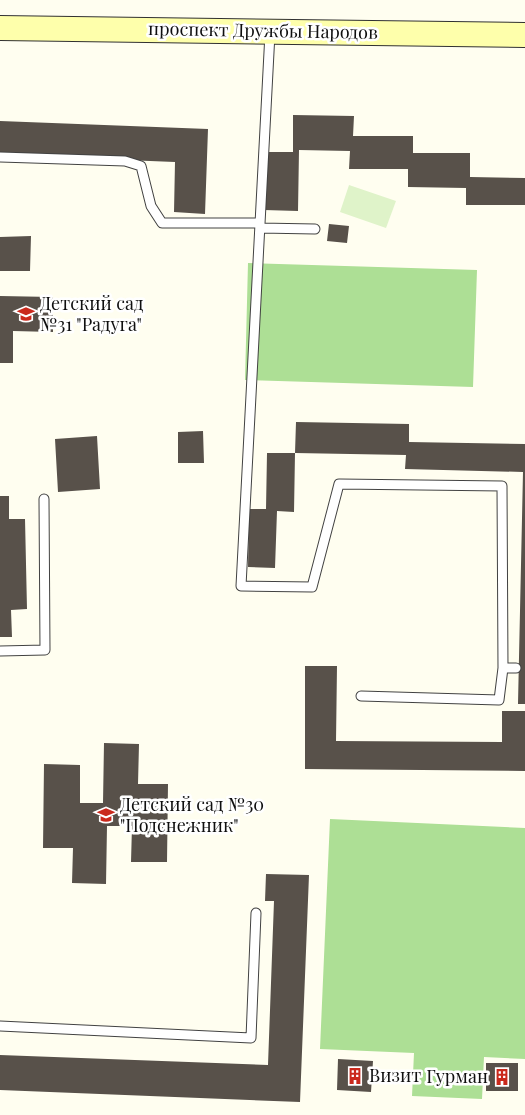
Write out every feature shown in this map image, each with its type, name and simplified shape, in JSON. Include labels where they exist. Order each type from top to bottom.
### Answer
[{"type":"main road","name":"проспект Дружбы Народов","points":[[0,28],[525,34]]},
{"type":"lane","points":[[270,32],[241,586],[312,587],[339,484],[502,486],[503,668],[500,700],[362,696]]},
{"type":"lane","points":[[0,157],[125,160],[141,166],[151,206],[162,223],[315,229]]},
{"type":"lane","points":[[0,651],[45,650],[44,500]]},
{"type":"lane","points":[[503,668],[516,668]]},
{"type":"lane","points":[[0,1026],[251,1038],[256,913]]},
{"type":"green space","points":[[349,185],[396,201],[386,228],[340,212]]},
{"type":"green space","points":[[248,263],[477,270],[473,387],[245,380]]},
{"type":"green space","points":[[330,819],[525,828],[525,1059],[484,1057],[482,1099],[412,1096],[414,1053],[320,1049]]},
{"type":"building","points":[[293,115],[354,116],[353,136],[413,136],[413,153],[470,153],[470,177],[525,178],[525,205],[466,205],[466,188],[408,187],[408,169],[349,169],[350,151],[299,150],[298,211],[264,210],[264,152],[293,152]]},
{"type":"building","points":[[0,121],[208,129],[205,214],[174,212],[175,162],[0,155]]},
{"type":"building","points":[[329,224],[349,226],[347,243],[327,241]]},
{"type":"building","name":"Детский сад №31 \"Радуга\"","points":[[31,236],[30,271],[0,271],[0,237]]},
{"type":"building","name":"Детский сад №31 \"Радуга\"","points":[[0,296],[53,297],[53,332],[13,331],[13,363],[0,363]]},
{"type":"building","points":[[296,422],[409,424],[409,442],[525,444],[525,704],[518,704],[523,472],[405,469],[406,455],[295,453]]},
{"type":"building","points":[[203,431],[204,463],[178,463],[178,432]]},
{"type":"building","points":[[97,436],[100,489],[58,492],[55,439]]},
{"type":"building","points":[[267,453],[295,453],[294,512],[277,511],[275,568],[248,567],[249,509],[266,509]]},
{"type":"building","points":[[0,496],[9,496],[9,519],[25,519],[27,609],[11,610],[12,637],[0,637]]},
{"type":"building","points":[[305,666],[337,666],[336,741],[502,742],[502,711],[525,711],[525,771],[305,769]]},
{"type":"building","name":"Детский сад №30 \"Подснежник\"","points":[[104,743],[139,744],[138,784],[168,784],[167,862],[131,862],[132,826],[107,826],[106,884],[72,883],[73,848],[43,848],[44,764],[80,765],[80,803],[103,803]]},
{"type":"building","points":[[266,874],[309,875],[300,1102],[0,1090],[0,1055],[268,1065],[274,901],[265,901]]},
{"type":"building","name":"Визит","points":[[338,1059],[373,1061],[371,1092],[337,1090]]},
{"type":"building","name":"Гурман","points":[[486,1063],[518,1063],[518,1091],[486,1091]]},
{"type":"place","name":"Детский сад №31 \"Радуга\"","points":[[26,314]]},
{"type":"place","name":"Детский сад №30 \"Подснежник\"","points":[[106,815]]},
{"type":"place","name":"Визит","points":[[355,1076]]},
{"type":"place","name":"Гурман","points":[[502,1077]]}]
